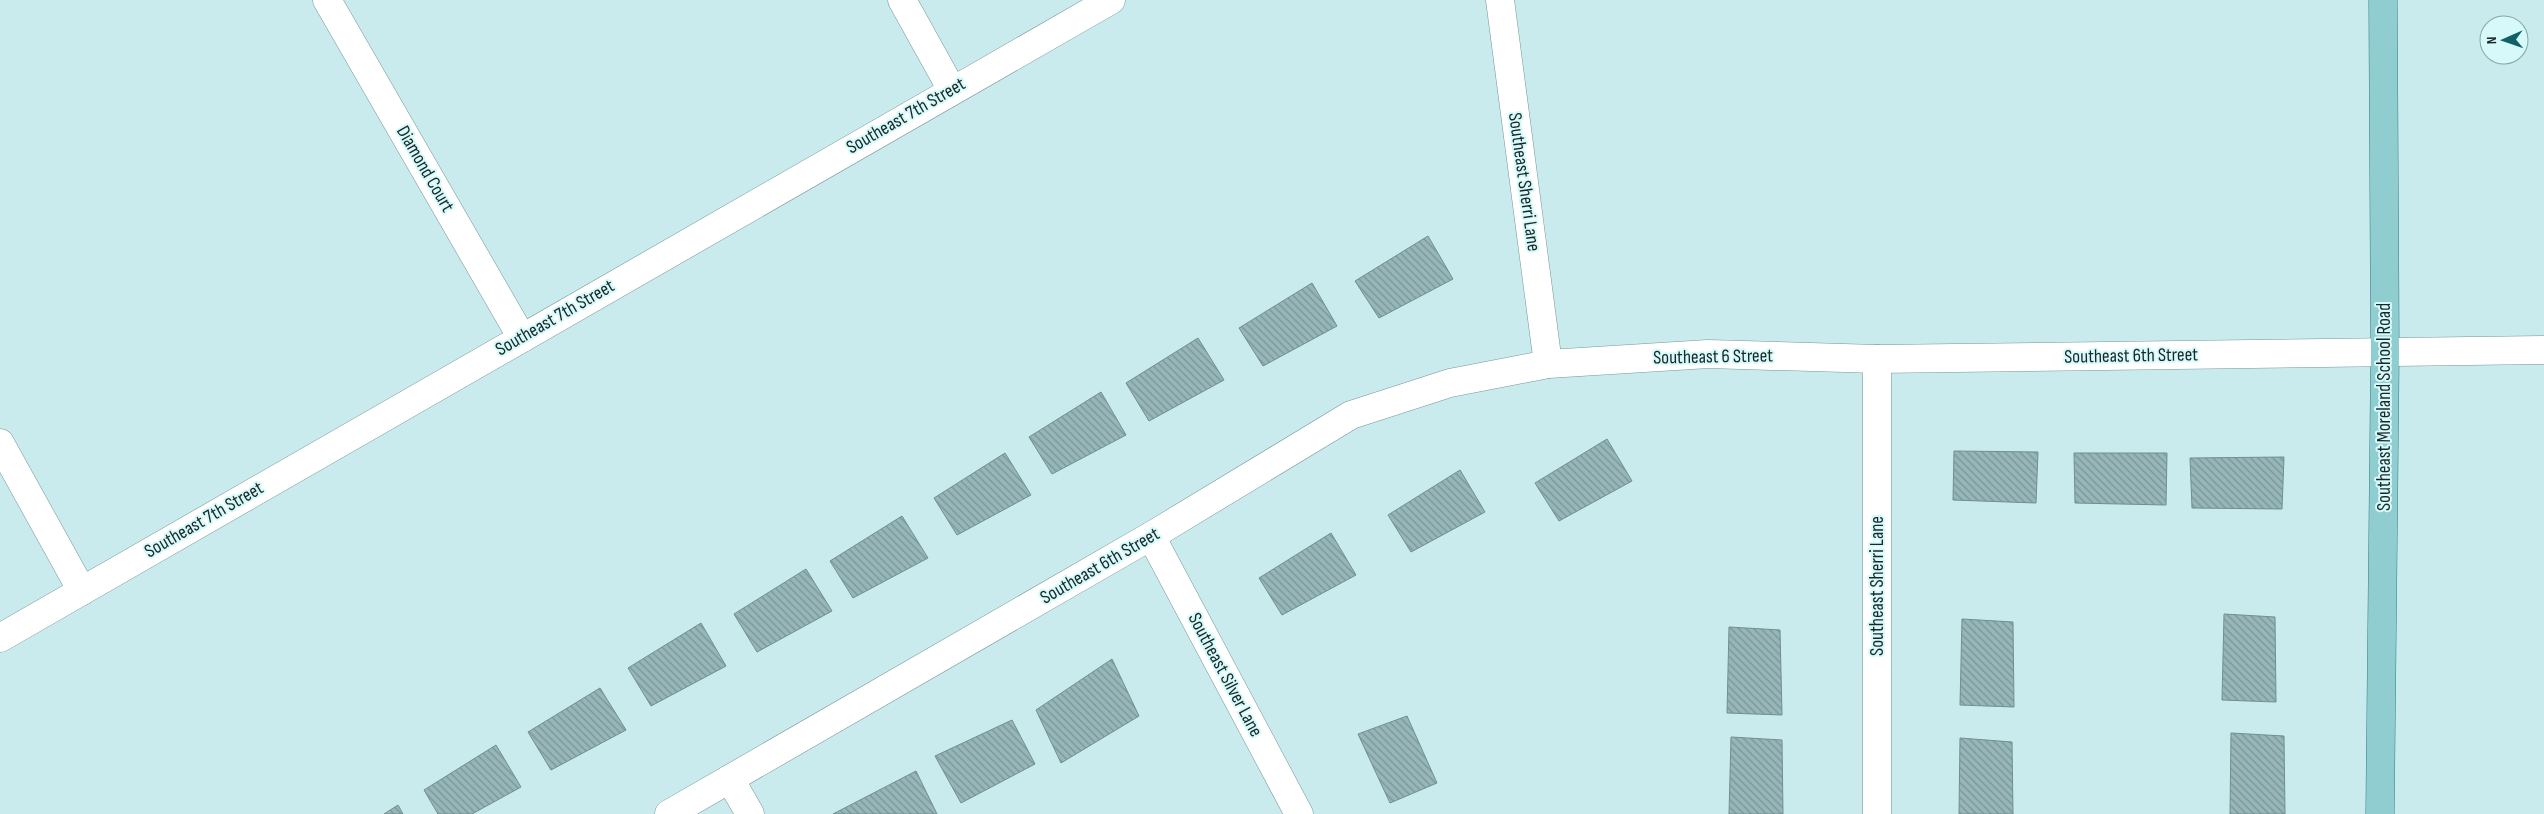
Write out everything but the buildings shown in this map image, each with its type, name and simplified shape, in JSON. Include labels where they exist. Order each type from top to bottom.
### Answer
[{"type":"main road","name":"Southeast Moreland School Road","points":[[2380,814],[2385,352],[2383,0]]},
{"type":"street","name":"Diamond Court","points":[[328,0],[522,338]]},
{"type":"street","points":[[902,0],[952,90]]},
{"type":"street","name":"Southeast 7th Street","points":[[0,638],[1111,0]]},
{"type":"street","name":"Southeast Sherri Lane","points":[[1500,0],[1548,364]]},
{"type":"street","name":"Southeast 6th Street","points":[[1877,359],[2544,350]]},
{"type":"street","name":"Southeast 6 Street","points":[[1548,364],[1708,354],[1877,359]]},
{"type":"street","name":"Southeast Sherri Lane","points":[[1877,359],[1877,814]]},
{"type":"street","name":"Southeast 6th Street","points":[[669,814],[1151,536],[1351,415],[1450,383],[1548,364]]},
{"type":"street","points":[[0,443],[82,591]]},
{"type":"street","name":"Southeast Silver Lane","points":[[1151,536],[1299,814]]},
{"type":"street","points":[[730,779],[750,814]]}]
